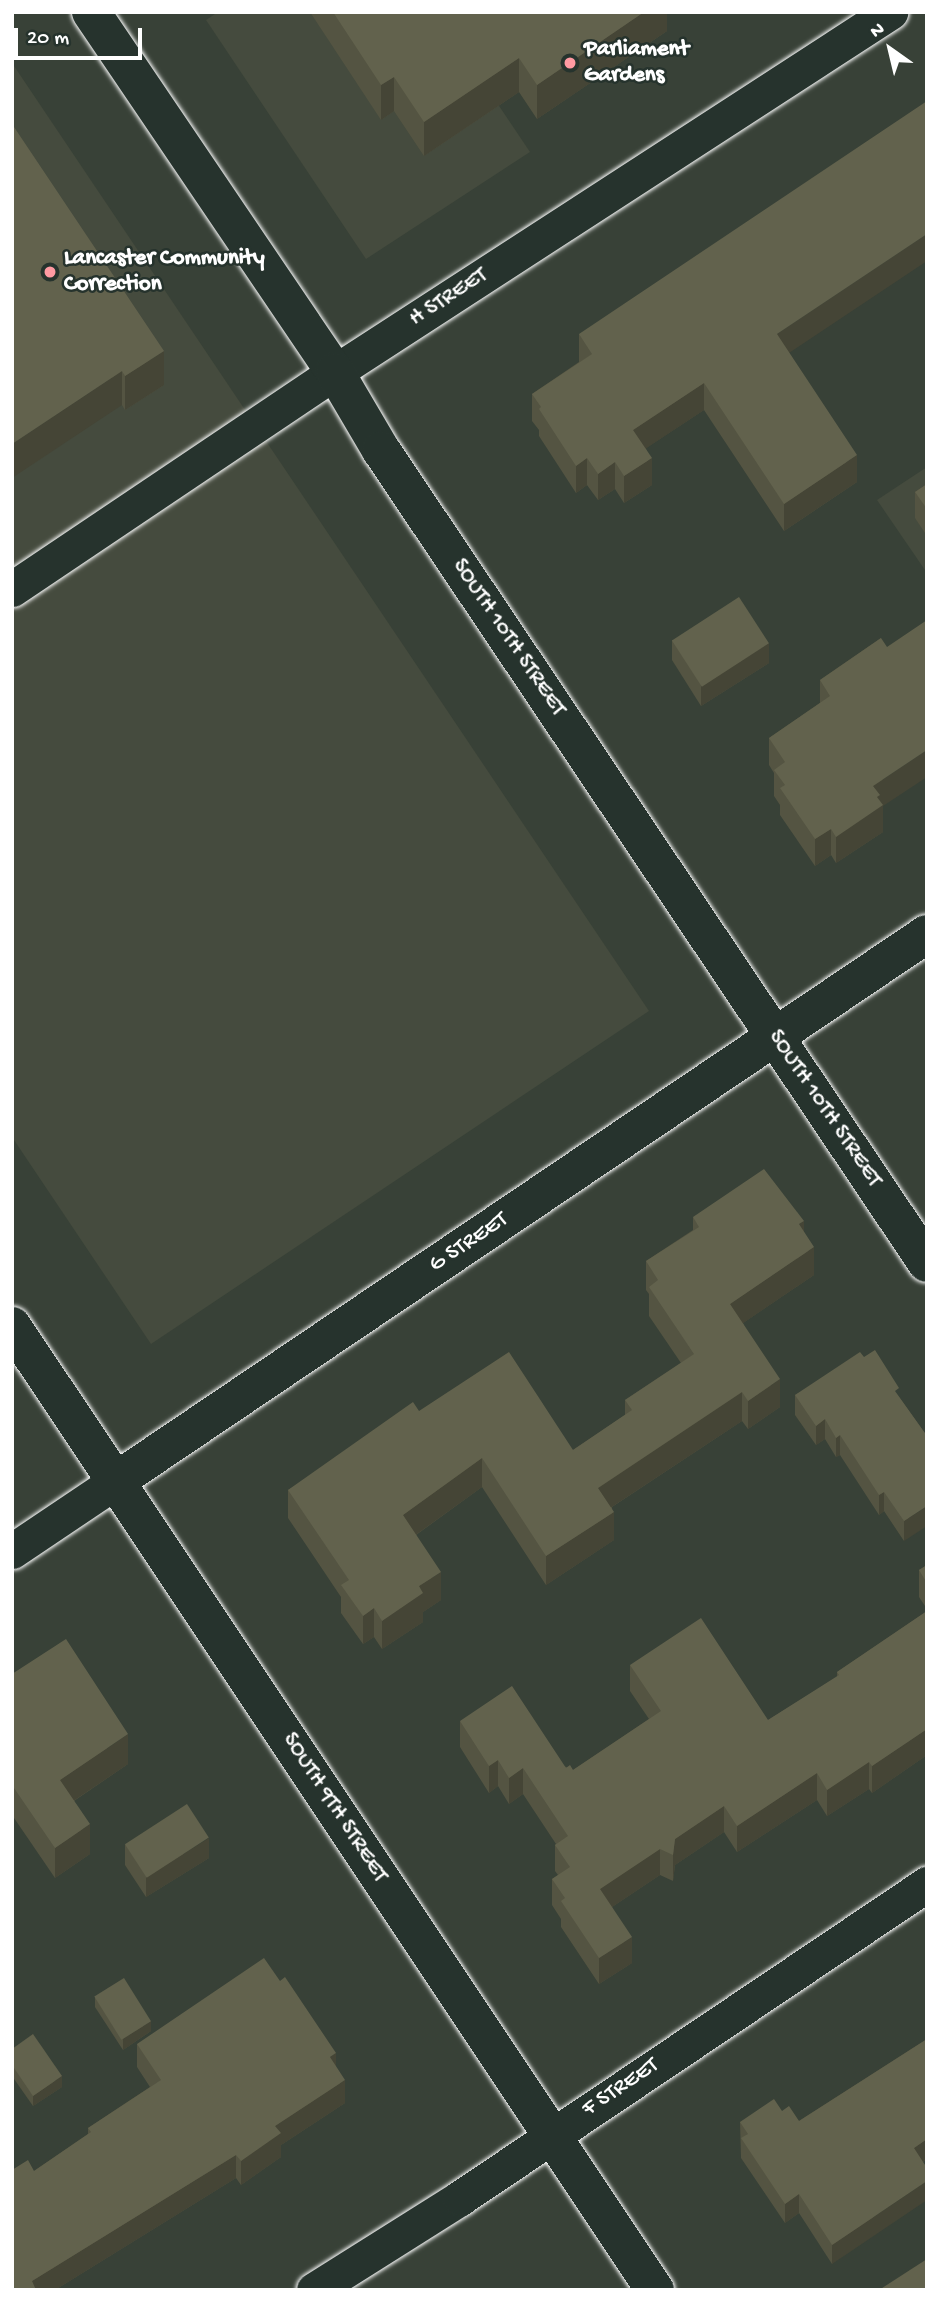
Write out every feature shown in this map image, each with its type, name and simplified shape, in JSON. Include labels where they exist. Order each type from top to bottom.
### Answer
[{"type":"main road","name":"SOUTH 10TH STREET","points":[[91,12],[335,372],[381,450],[927,1263]]},
{"type":"main road","name":"G STREET","points":[[116,1481],[927,934]]},
{"type":"main road","name":"SOUTH 9TH STREET","points":[[12,1326],[655,2290]]},
{"type":"street","name":"H STREET","points":[[12,589],[335,372],[890,12]]},
{"type":"street","name":"G STREET","points":[[12,1551],[116,1481]]},
{"type":"street","name":"F STREET","points":[[314,2290],[552,2136],[927,1884]]},
{"type":"shaded area","points":[[218,12],[436,12],[530,152],[366,259],[206,20]]},
{"type":"shaded area","points":[[12,63],[649,1011],[151,1344],[12,1137]]},
{"type":"shaded area","points":[[927,467],[927,573],[877,500]]},
{"type":"building","points":[[333,12],[644,12],[537,85],[519,58],[424,122],[394,77],[381,85]]},
{"type":"building","points":[[927,101],[927,234],[777,334],[857,455],[784,504],[704,383],[633,430],[652,458],[624,476],[615,462],[598,474],[587,458],[576,466],[532,394],[592,354],[579,334]]},
{"type":"building","name":"Lancaster Community Correction","points":[[12,124],[164,351],[125,376],[122,371],[12,444]]},
{"type":"building","points":[[927,484],[927,509],[915,492]]},
{"type":"building","points":[[739,597],[769,643],[702,687],[672,641]]},
{"type":"building","points":[[927,620],[927,750],[873,786],[883,805],[836,837],[831,829],[815,839],[780,788],[785,785],[774,770],[785,762],[769,738],[830,696],[820,680],[881,638],[887,647]]},
{"type":"building","points":[[764,1169],[804,1221],[799,1224],[814,1247],[730,1304],[780,1379],[748,1401],[742,1392],[598,1488],[614,1512],[546,1556],[482,1458],[403,1515],[441,1572],[419,1586],[423,1593],[382,1621],[374,1608],[363,1616],[341,1585],[349,1580],[288,1490],[413,1402],[419,1411],[509,1352],[573,1450],[632,1410],[625,1400],[694,1354],[649,1287],[658,1280],[646,1261],[699,1227],[693,1217]]},
{"type":"building","points":[[875,1350],[899,1388],[895,1391],[927,1436],[927,1506],[904,1521],[884,1492],[879,1495],[840,1435],[836,1438],[825,1419],[816,1426],[795,1395],[860,1352],[864,1357]]},
{"type":"building","points":[[927,1565],[927,1583],[919,1570]]},
{"type":"building","points":[[927,1611],[927,1729],[872,1766],[869,1762],[827,1790],[817,1773],[737,1826],[724,1806],[675,1839],[673,1855],[660,1849],[600,1889],[632,1937],[599,1958],[561,1901],[565,1898],[552,1879],[570,1867],[555,1845],[568,1836],[523,1768],[509,1778],[498,1760],[489,1766],[460,1721],[512,1686],[566,1768],[570,1765],[573,1770],[661,1711],[630,1665],[701,1618],[768,1720],[839,1675],[837,1672]]},
{"type":"building","points":[[66,1639],[128,1734],[60,1780],[90,1824],[55,1848],[12,1785],[12,1674]]},
{"type":"building","points":[[187,1804],[209,1838],[147,1878],[125,1844]]},
{"type":"building","points":[[264,1958],[280,1981],[285,1977],[336,2053],[330,2057],[345,2080],[275,2126],[281,2133],[241,2161],[236,2155],[32,2281],[36,2290],[12,2290],[12,2170],[28,2160],[34,2171],[91,2132],[88,2128],[161,2080],[137,2044]]},
{"type":"building","points":[[124,1978],[151,2021],[121,2040],[94,1997]]},
{"type":"building","points":[[33,2034],[62,2076],[33,2096],[12,2065],[12,2049]]},
{"type":"building","points":[[927,2039],[927,2139],[914,2148],[927,2168],[927,2181],[832,2245],[799,2194],[785,2204],[741,2138],[748,2134],[740,2122],[774,2099],[782,2111],[789,2106],[799,2121]]},
{"type":"building","points":[[927,2259],[927,2290],[879,2290]]},
{"type":"place","name":"Parliament Gardens","points":[[570,63]]},
{"type":"place","name":"Lancaster Community Correction","points":[[50,272]]}]
